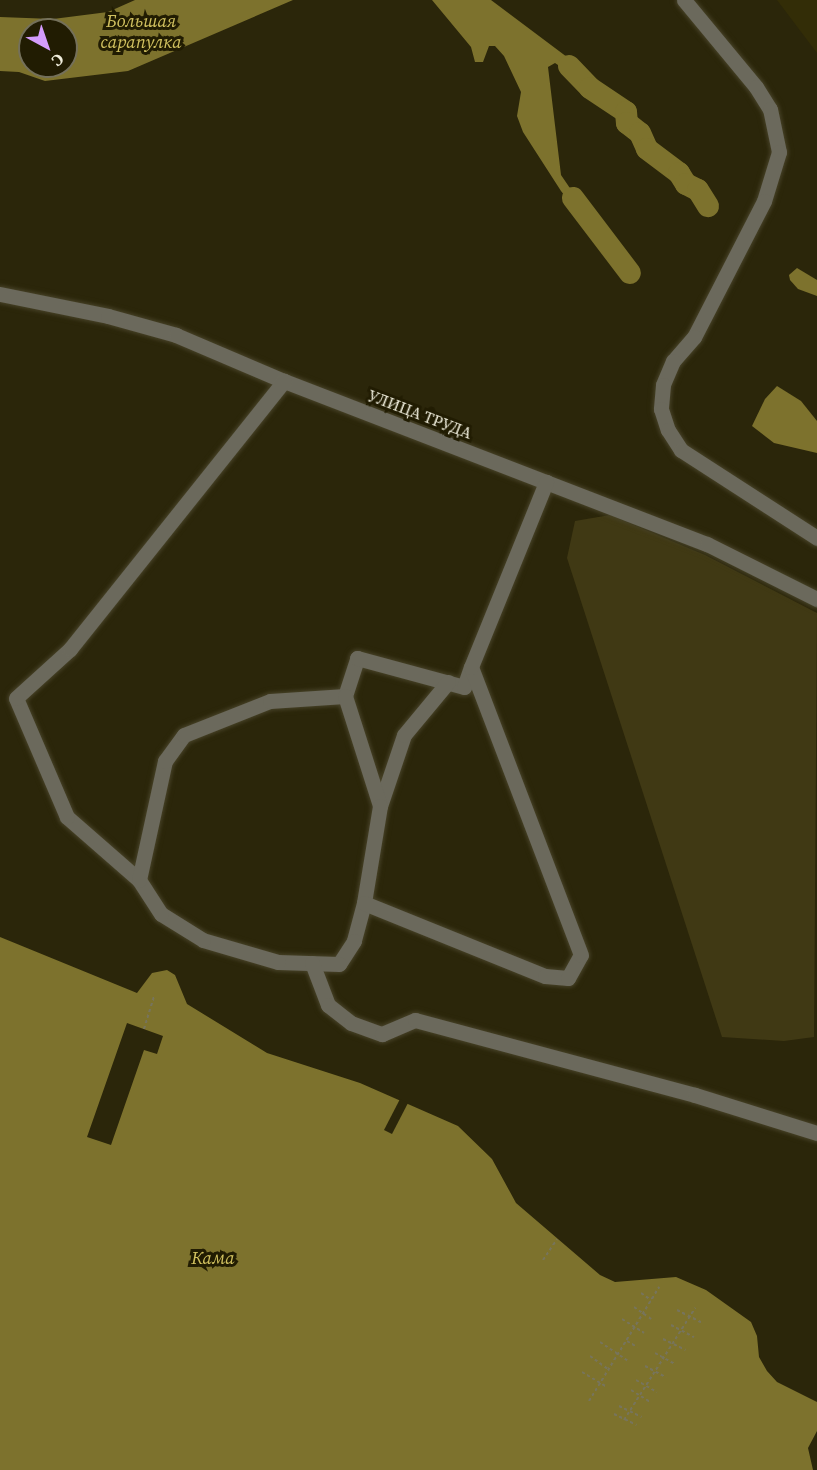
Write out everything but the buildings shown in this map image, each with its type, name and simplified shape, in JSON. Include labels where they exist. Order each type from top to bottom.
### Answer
[{"type":"street","points":[[684,0],[756,87],[770,109],[779,152],[764,201],[694,337],[673,361],[663,385],[661,409],[668,430],[681,450],[817,538]]},
{"type":"street","name":"УЛИЦА ТРУДА","points":[[0,294],[144,324],[284,381],[707,544],[817,599]]},
{"type":"street","points":[[284,381],[70,649],[16,698],[67,816],[138,880],[161,914],[203,940],[278,962],[339,964],[354,941],[364,903],[380,806],[404,735],[448,682]]},
{"type":"street","points":[[380,806],[345,696],[357,658],[464,687],[546,482]]},
{"type":"street","points":[[364,903],[545,976],[568,978],[581,955],[471,667]]},
{"type":"street","points":[[138,880],[165,761],[184,735],[270,701],[345,696]]},
{"type":"street","points":[[312,963],[328,1005],[351,1023],[382,1034],[415,1020],[695,1095],[817,1133]]},
{"type":"path","points":[[144,1029],[154,996]]},
{"type":"path","points":[[543,1260],[557,1239]]},
{"type":"path","points":[[589,1401],[659,1287]]},
{"type":"path","points":[[641,1293],[651,1300]]},
{"type":"path","points":[[634,1306],[651,1319]]},
{"type":"path","points":[[624,1420],[674,1345],[695,1308]]},
{"type":"path","points":[[677,1310],[701,1322]]},
{"type":"path","points":[[622,1319],[644,1333]]},
{"type":"path","points":[[671,1325],[694,1337]]},
{"type":"path","points":[[663,1339],[686,1350]]},
{"type":"path","points":[[627,1341],[637,1347]]},
{"type":"path","points":[[600,1342],[628,1360]]},
{"type":"path","points":[[655,1353],[675,1364]]},
{"type":"path","points":[[590,1356],[609,1370]]},
{"type":"path","points":[[645,1366],[666,1377]]},
{"type":"path","points":[[582,1372],[607,1387]]},
{"type":"path","points":[[636,1380],[657,1392]]},
{"type":"path","points":[[631,1390],[650,1402]]},
{"type":"path","points":[[619,1406],[642,1417]]},
{"type":"path","points":[[614,1414],[637,1425]]},
{"type":"shaded area","points":[[777,0],[817,0],[817,53]]},
{"type":"shaded area","points":[[610,515],[705,555],[817,613],[814,1037],[784,1041],[722,1037],[567,558],[575,521]]},
{"type":"water","name":"Большая сарапулка","points":[[135,0],[293,0],[128,71],[78,77],[78,18],[61,18],[108,12]]},
{"type":"water","points":[[432,0],[491,0],[575,63],[589,81],[591,94],[576,77],[555,63],[548,67],[561,175],[591,219],[588,225],[561,191],[523,132],[517,116],[521,92],[504,56],[495,46],[489,46],[483,62],[475,62],[471,47]]},
{"type":"water","name":"Большая сарапулка","points":[[0,17],[26,18],[18,18],[18,72],[0,71]]},
{"type":"water","name":"Большая сарапулка","points":[[36,78],[70,78],[45,81]]},
{"type":"water","points":[[797,268],[817,280],[817,296],[798,289],[790,280],[789,275]]},
{"type":"water","points":[[777,386],[801,401],[817,421],[817,453],[774,443],[752,426],[765,399]]},
{"type":"water","name":"Кама","points":[[0,937],[137,993],[152,973],[167,970],[175,975],[187,1004],[267,1053],[360,1083],[458,1126],[492,1159],[516,1203],[600,1275],[615,1282],[676,1277],[706,1290],[751,1322],[757,1336],[759,1357],[767,1371],[777,1382],[817,1402],[817,1431],[808,1448],[813,1470],[0,1470]]},
{"type":"pier","points":[[127,1023],[163,1036],[157,1054],[144,1050],[111,1145],[87,1137]]},
{"type":"pier","points":[[400,1099],[408,1103],[392,1134],[384,1130]]},
{"type":"waterway","name":"Большая сарапулка","points":[[569,66],[590,88],[626,112],[627,123],[640,133],[647,149],[679,173],[686,184],[698,190],[708,206]]},
{"type":"waterway","name":"Большая сарапулка","points":[[573,198],[630,273]]}]
